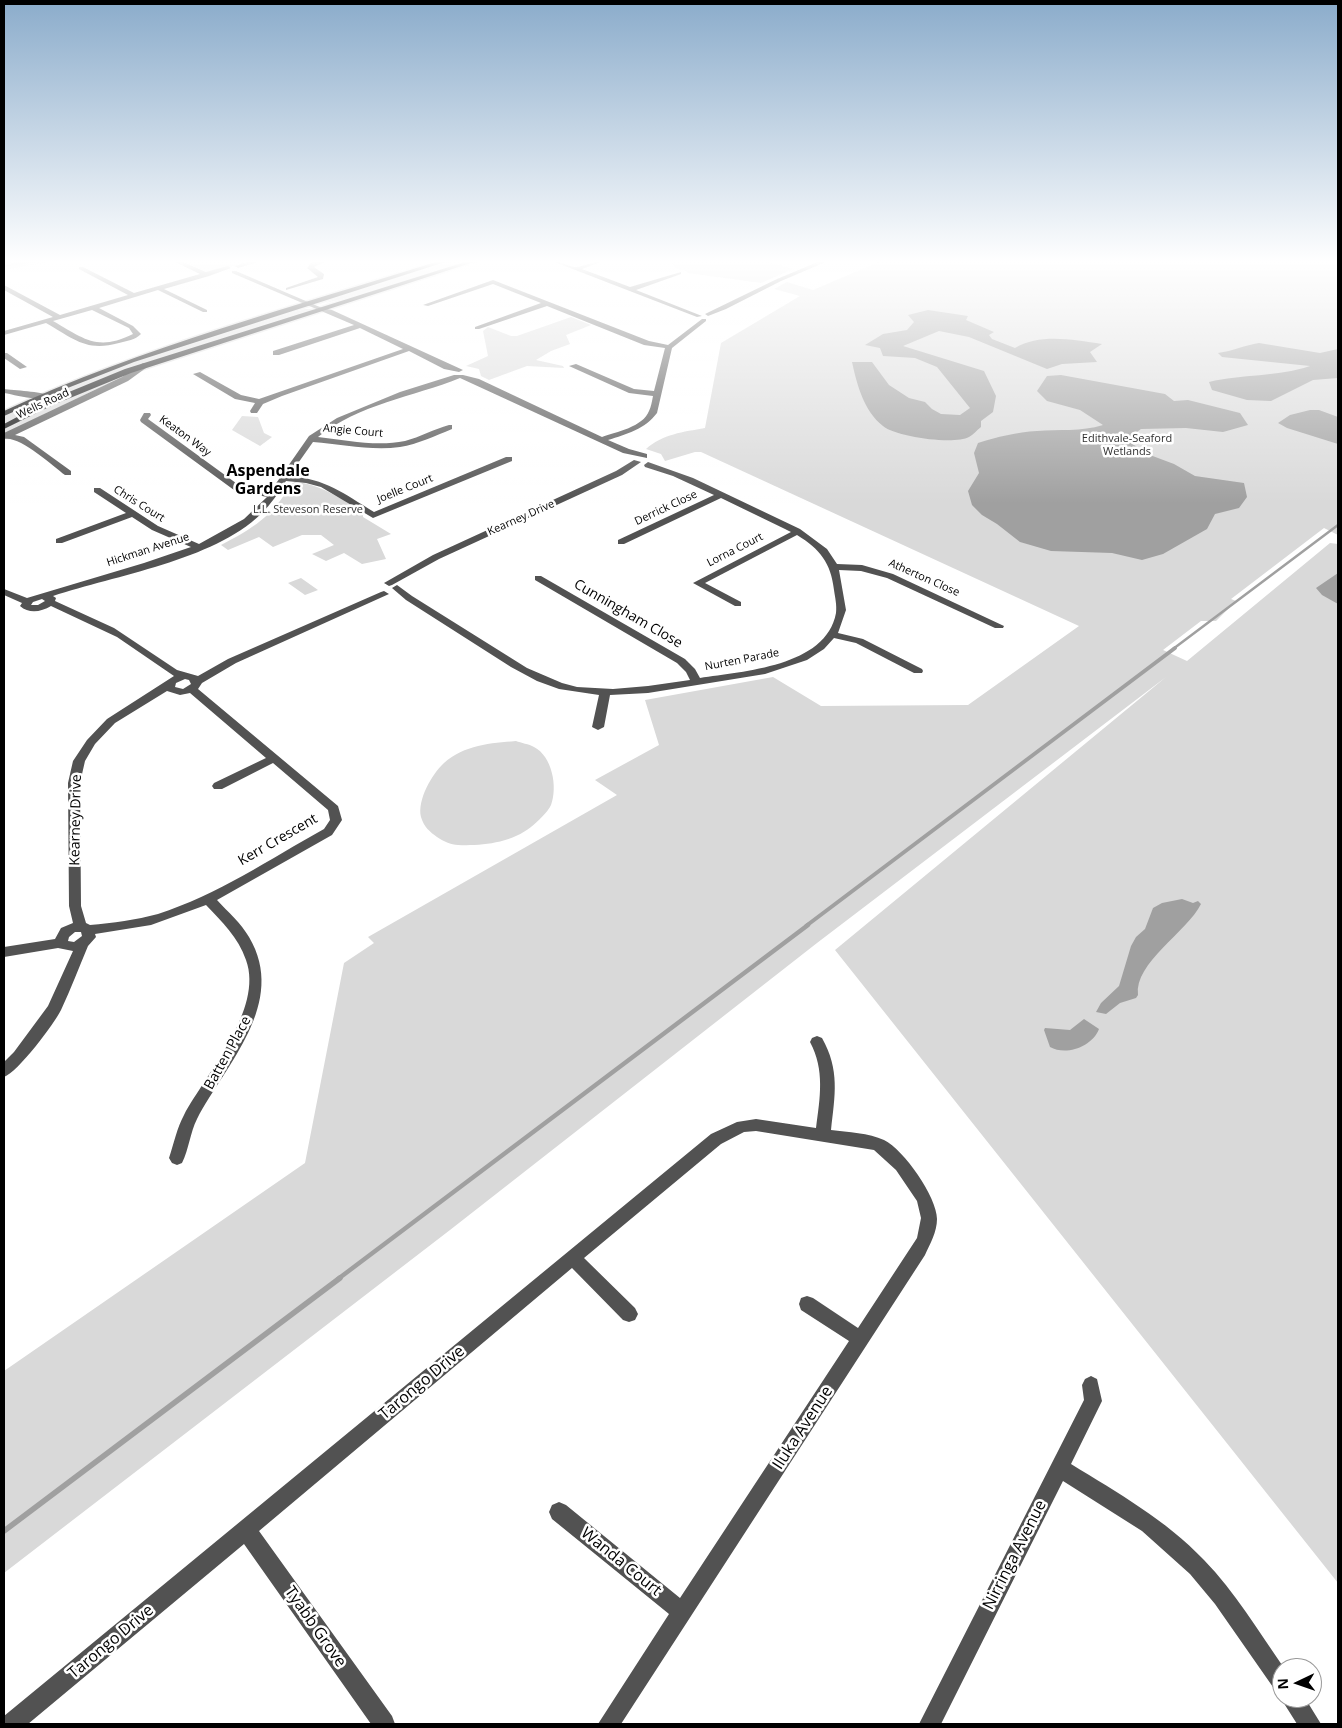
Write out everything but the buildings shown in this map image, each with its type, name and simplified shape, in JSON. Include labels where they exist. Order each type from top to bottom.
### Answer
[{"type":"main road","name":"Wells Road","points":[[44,395],[131,360],[189,342]]},
{"type":"main road","name":"Wells Road","points":[[146,365],[221,342]]},
{"type":"main road","name":"Wells Road","points":[[4,414],[28,398]]},
{"type":"street","points":[[85,342],[94,346],[115,342]]},
{"type":"street","points":[[276,353],[310,342]]},
{"type":"street","points":[[394,342],[720,495],[797,532],[820,546],[835,567],[841,614],[832,635],[859,641],[918,671]]},
{"type":"street","points":[[644,342],[669,346]]},
{"type":"street","points":[[604,440],[647,421],[653,413],[669,346],[674,342]]},
{"type":"street","points":[[197,374],[238,397],[260,402],[409,349]]},
{"type":"street","points":[[4,355],[23,367]]},
{"type":"street","name":"Wells Road","points":[[5,433],[125,379],[146,365]]},
{"type":"street","points":[[573,366],[632,392],[657,394]]},
{"type":"street","name":"Hickman Avenue","points":[[41,600],[72,587],[164,561],[198,547],[247,521],[266,504],[312,438],[324,428],[346,416],[460,374]]},
{"type":"street","points":[[4,391],[28,398],[44,395]]},
{"type":"street","points":[[254,412],[260,402]]},
{"type":"street","name":"Keaton Way","points":[[147,415],[144,420],[237,488],[272,495]]},
{"type":"street","name":"Angie Court","points":[[312,438],[380,445],[400,444],[420,439],[449,427]]},
{"type":"street","points":[[5,433],[21,439],[68,473]]},
{"type":"street","name":"Joelle Court","points":[[284,478],[307,480],[324,485],[373,515],[509,459]]},
{"type":"street","name":"Kearney Drive","points":[[4,1071],[19,1056],[54,1009],[72,970],[75,937],[74,783],[79,761],[84,750],[101,730],[140,703],[389,589],[417,567],[436,556],[647,461]]},
{"type":"street","name":"Chris Court","points":[[97,490],[155,528],[198,547]]},
{"type":"street","name":"Derrick Close","points":[[621,542],[720,495]]},
{"type":"street","points":[[58,541],[131,514]]},
{"type":"street","name":"Lorna Court","points":[[738,604],[698,583],[797,532]]},
{"type":"street","name":"Atherton Close","points":[[835,567],[862,568],[890,576],[999,626]]},
{"type":"street","name":"Cunningham Close","points":[[538,578],[681,661],[691,671],[696,682]]},
{"type":"street","name":"Nurten Parade","points":[[389,589],[409,598],[536,678],[561,686],[605,693],[638,691],[774,669],[806,656],[832,635]]},
{"type":"street","points":[[7,593],[41,600],[95,620],[124,638],[182,684]]},
{"type":"street","name":"Kerr Crescent","points":[[4,952],[171,914],[208,899],[328,832],[336,820],[334,809],[182,684]]},
{"type":"street","points":[[598,727],[605,693]]},
{"type":"street","points":[[218,786],[273,759]]},
{"type":"street","name":"Batten Place","points":[[177,1158],[190,1119],[239,1037],[251,1011],[256,984],[254,961],[245,939],[208,899]]},
{"type":"street","points":[[817,1042],[824,1053],[828,1073],[823,1134]]},
{"type":"street","name":"Tarongo Drive","points":[[12,1724],[716,1139],[742,1126],[756,1125],[863,1141]]},
{"type":"street","name":"Iluka Avenue","points":[[609,1724],[919,1250],[928,1231],[929,1213],[909,1176],[890,1154],[879,1145],[863,1141]]},
{"type":"street","points":[[573,1258],[628,1314]]},
{"type":"street","points":[[807,1304],[861,1339]]},
{"type":"street","name":"Nirringa Avenue","points":[[930,1724],[1093,1401],[1091,1384]]},
{"type":"street","points":[[1060,1468],[1149,1524],[1197,1567],[1222,1597],[1272,1669]]},
{"type":"street","name":"Wanda Court","points":[[559,1512],[682,1612]]},
{"type":"street","name":"Tyabb Grove","points":[[246,1530],[384,1724]]},
{"type":"street","points":[[1299,1708],[1310,1724]]},
{"type":"green space","points":[[215,342],[78,391],[4,425],[4,417],[40,399],[114,369],[190,343]]},
{"type":"green space","points":[[485,342],[569,342],[570,344],[551,351],[536,360],[563,366],[564,368],[527,366],[489,380],[481,376],[479,369],[466,366],[488,356]]},
{"type":"green space","name":"Edithvale-Seaford Wetlands","points":[[1338,342],[1338,535],[1324,528],[1231,599],[1236,601],[1216,621],[1201,621],[1163,650],[1187,661],[1330,543],[1338,544],[1338,1583],[835,950],[1166,677],[817,943],[450,1230],[4,1573],[4,1371],[305,1163],[344,963],[374,943],[368,937],[617,795],[595,780],[659,745],[645,700],[773,677],[821,706],[968,705],[1079,626],[701,452],[665,461],[661,454],[646,449],[666,437],[705,428],[721,343]]},
{"type":"green space","points":[[133,372],[125,378],[109,383],[4,434],[4,430],[35,413]]},
{"type":"green space","points":[[242,416],[258,417],[264,433],[272,437],[260,446],[232,430]]},
{"type":"green space","name":"L.L. Steveson Reserve","points":[[295,482],[313,486],[337,496],[363,512],[363,517],[391,534],[377,539],[386,559],[362,564],[344,553],[326,561],[312,554],[334,545],[321,535],[302,535],[273,547],[259,537],[228,550],[221,545],[261,520],[277,505],[291,484]]},
{"type":"green space","points":[[301,578],[318,590],[305,595],[288,583]]},
{"type":"green space","points":[[516,741],[532,746],[540,751],[545,757],[552,773],[553,798],[550,808],[542,817],[515,837],[486,844],[453,844],[442,840],[430,831],[421,817],[421,803],[430,780],[439,768],[460,752],[488,744]]},
{"type":"shaded area","points":[[870,342],[913,342],[903,346],[984,371],[996,396],[993,412],[981,421],[981,427],[972,435],[962,439],[925,439],[890,430],[876,420],[866,405],[856,380],[852,362],[872,362],[889,385],[909,398],[925,402],[941,414],[960,415],[970,408],[937,367],[915,358],[883,356],[880,348],[865,345]]},
{"type":"shaded area","points":[[980,342],[999,342],[1015,348],[1030,342],[1083,342],[1102,344],[1090,352],[1097,362],[1062,364],[1047,369]]},
{"type":"shaded area","points":[[1259,343],[1320,353],[1338,349],[1338,378],[1313,380],[1271,401],[1247,400],[1212,390],[1209,382],[1298,370],[1310,366],[1222,357],[1218,353]]},
{"type":"shaded area","points":[[1061,375],[1165,394],[1174,401],[1188,400],[1240,413],[1248,425],[1223,432],[1186,428],[1141,429],[1126,440],[1150,455],[1174,464],[1195,476],[1244,483],[1247,497],[1239,508],[1215,514],[1207,529],[1163,554],[1142,560],[1112,553],[1051,551],[1020,542],[982,515],[972,505],[968,491],[979,473],[974,453],[978,443],[1007,435],[1045,430],[1086,429],[1103,425],[1080,410],[1047,401],[1037,391],[1047,376]]},
{"type":"shaded area","points":[[1310,410],[1319,410],[1338,417],[1338,444],[1287,428],[1278,423],[1290,415]]},
{"type":"shaded area","points":[[1338,573],[1338,604],[1322,595],[1316,588]]},
{"type":"shaded area","points":[[1182,899],[1193,903],[1198,901],[1201,904],[1185,926],[1144,971],[1136,998],[1120,1003],[1106,1014],[1096,1012],[1101,1003],[1119,986],[1131,946],[1136,937],[1145,929],[1153,908],[1162,903]]},
{"type":"shaded area","points":[[1084,1019],[1099,1029],[1091,1041],[1071,1050],[1056,1050],[1050,1047],[1045,1028],[1070,1030]]},
{"type":"waterway","points":[[1173,649],[1338,525]]},
{"type":"waterway","points":[[806,926],[1175,648]]},
{"type":"waterway","points":[[338,1279],[808,925]]},
{"type":"waterway","points":[[4,1531],[340,1278]]},
{"type":"district","name":"Aspendale Gardens","points":[[268,480]]}]
